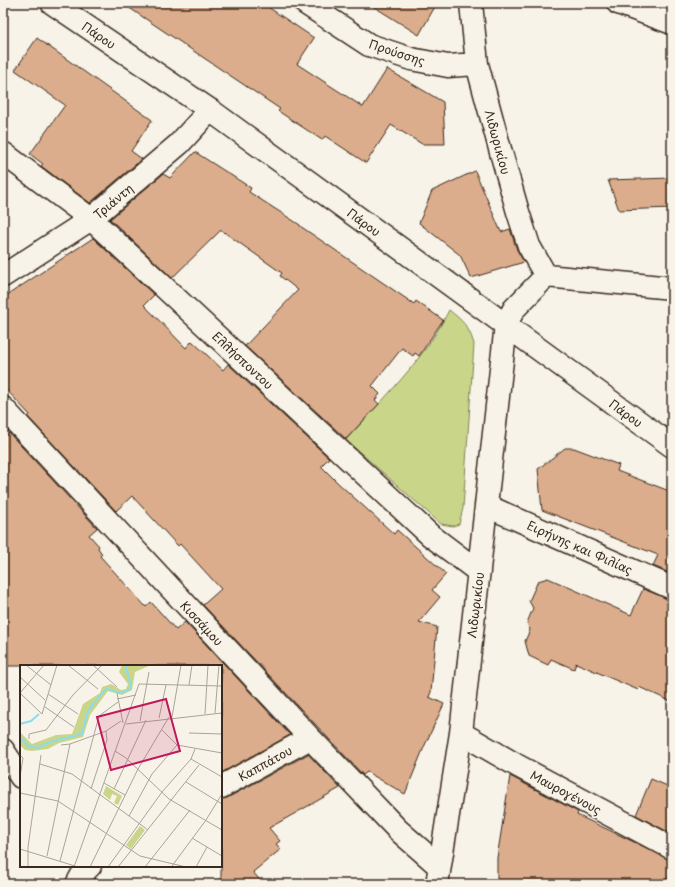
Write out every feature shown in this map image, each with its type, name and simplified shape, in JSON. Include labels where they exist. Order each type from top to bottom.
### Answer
[{"type":"street","name":"Πάρου","points":[[52,3],[210,110],[672,446]]},
{"type":"street","name":"Προύσσης","points":[[305,3],[369,45],[411,59],[448,66],[477,64]]},
{"type":"street","name":"Λιδωρικίου","points":[[471,3],[477,64],[518,212],[529,246],[546,276]]},
{"type":"street","points":[[618,3],[672,23]]},
{"type":"street","name":"Τριάντη","points":[[3,276],[91,219],[179,144],[210,110]]},
{"type":"street","name":"Ελλήσποντου","points":[[3,153],[91,219],[430,535],[479,572]]},
{"type":"street","points":[[506,324],[514,309],[546,276],[672,288]]},
{"type":"street","name":"Λιδωρικίου","points":[[438,875],[461,733],[506,324]]},
{"type":"street","name":"Κισσάμου","points":[[3,408],[310,738],[398,830],[438,875]]},
{"type":"street","name":"Ειρήνης και Φιλίας","points":[[487,506],[672,588]]},
{"type":"street","name":"Μαυρογένους","points":[[461,733],[518,766],[672,848]]},
{"type":"street","name":"Καππάτου","points":[[222,786],[310,738]]},
{"type":"street","points":[[3,750],[20,776]]},
{"type":"green space","points":[[449,310],[465,325],[474,344],[463,508],[459,524],[453,526],[441,524],[346,440],[415,362],[428,345]]},
{"type":"building","points":[[122,3],[262,3],[314,38],[297,64],[363,107],[387,69],[443,102],[445,144],[422,144],[391,125],[366,163],[325,136],[322,140],[278,111],[280,109]]},
{"type":"building","points":[[368,3],[437,3],[419,35]]},
{"type":"building","points":[[37,38],[152,120],[131,151],[142,159],[90,203],[41,166],[43,164],[30,154],[65,105],[15,70]]},
{"type":"building","points":[[195,152],[251,188],[249,192],[300,225],[414,304],[416,301],[443,320],[419,356],[415,353],[413,356],[402,348],[372,386],[380,394],[375,400],[379,404],[346,439],[245,346],[298,290],[280,276],[282,273],[221,230],[172,278],[110,219],[163,174],[170,178]]},
{"type":"building","points":[[475,171],[501,232],[510,229],[517,250],[524,262],[471,278],[460,255],[419,223],[432,191]]},
{"type":"building","points":[[672,178],[672,208],[619,210],[608,180]]},
{"type":"building","points":[[93,238],[154,295],[144,305],[186,348],[192,341],[223,370],[228,364],[329,458],[322,465],[322,467],[338,483],[394,534],[397,530],[446,574],[432,590],[440,597],[419,622],[437,627],[431,692],[429,697],[444,704],[424,747],[405,794],[367,772],[363,775],[203,605],[221,589],[180,544],[178,546],[132,496],[116,511],[28,417],[30,415],[3,386],[3,298]]},
{"type":"building","points":[[9,433],[97,528],[89,535],[99,546],[98,548],[102,554],[100,556],[146,607],[151,602],[176,630],[185,622],[290,735],[222,772],[222,665],[3,666],[3,438]]},
{"type":"building","points":[[565,448],[574,448],[619,465],[617,471],[672,492],[672,574],[653,566],[658,555],[542,510],[538,469]]},
{"type":"building","points":[[548,578],[631,615],[643,589],[672,600],[672,702],[639,687],[638,690],[576,663],[574,669],[551,659],[548,665],[529,656],[525,641],[530,630],[527,623],[533,608],[529,601],[538,581]]},
{"type":"building","points":[[308,754],[340,788],[269,828],[280,841],[276,844],[281,849],[253,872],[263,884],[221,884],[222,799],[227,798]]},
{"type":"building","points":[[510,776],[578,812],[577,815],[672,860],[672,869],[665,884],[497,884],[497,858]]},
{"type":"building","points":[[651,779],[672,788],[672,834],[636,815]]}]
